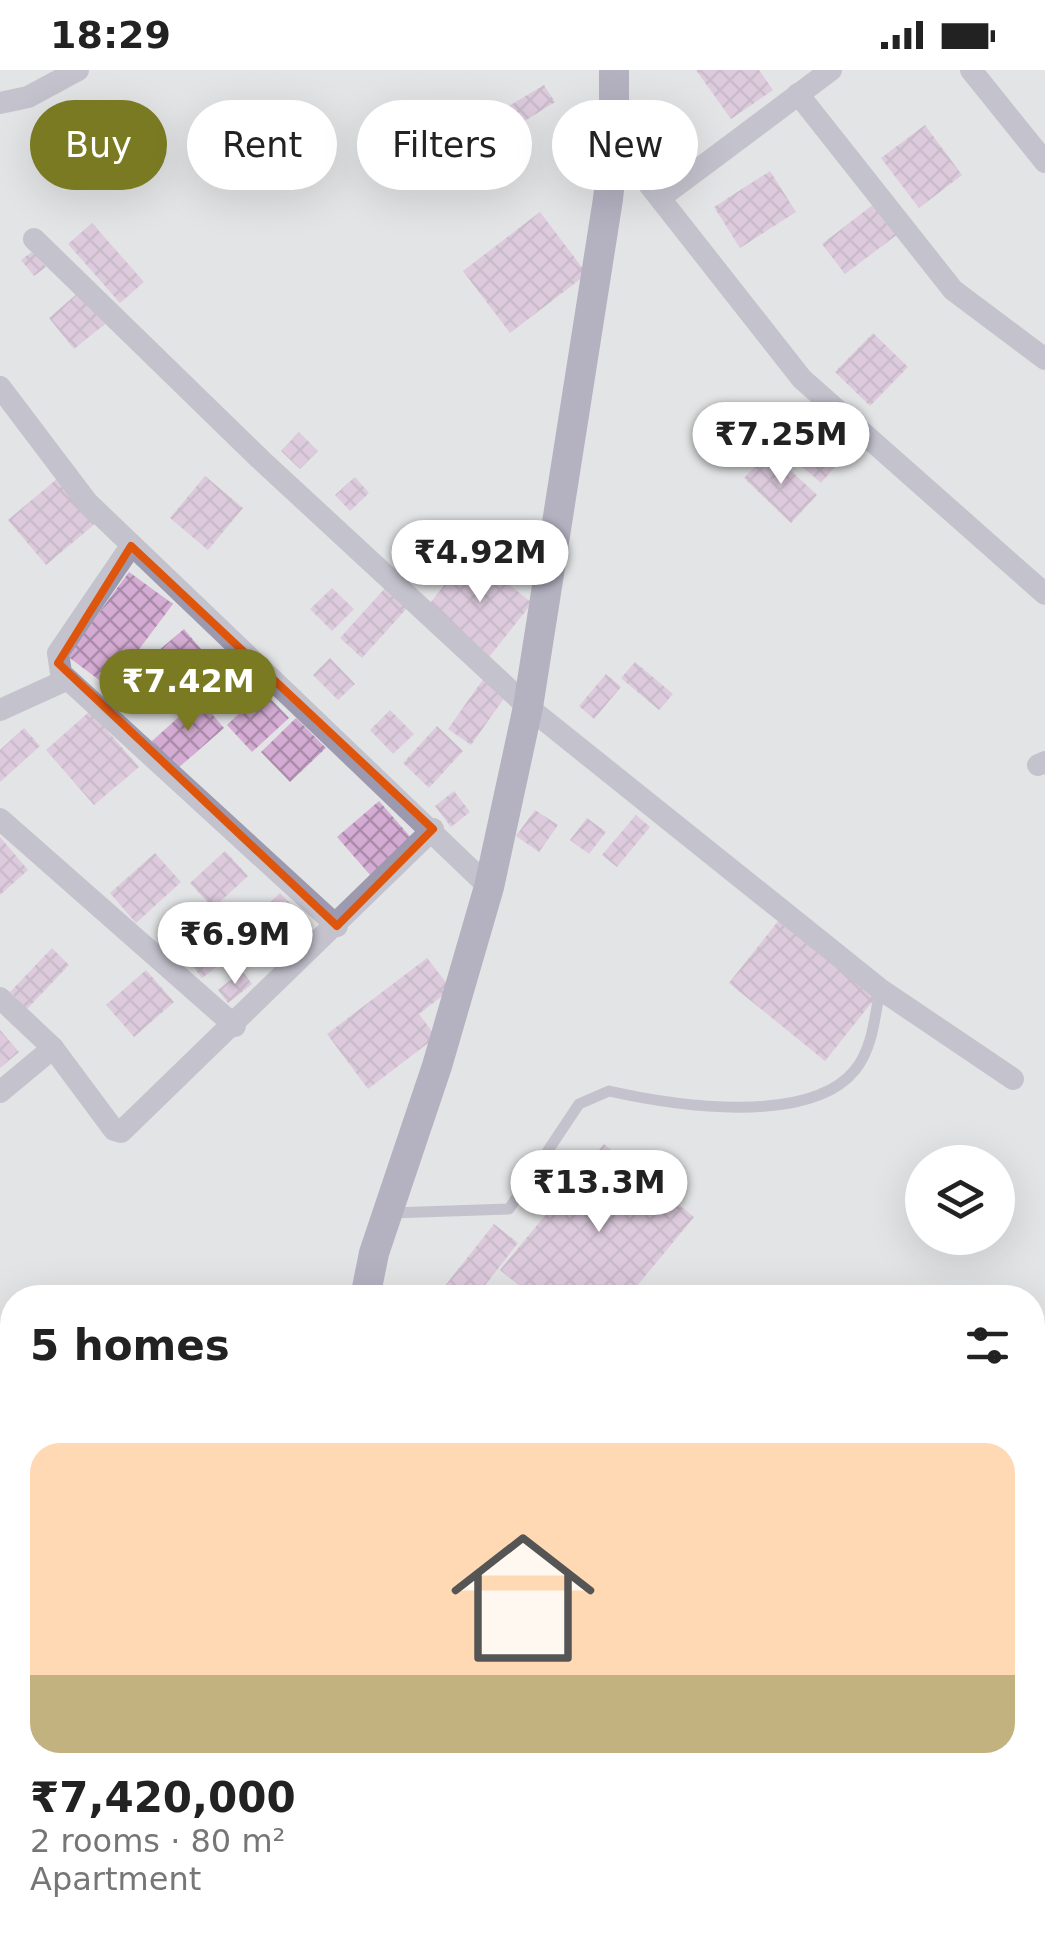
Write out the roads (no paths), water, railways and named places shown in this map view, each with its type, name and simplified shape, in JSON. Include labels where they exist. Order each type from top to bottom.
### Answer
[{"type":"street","points":[[0,103],[28,97],[78,70]]},
{"type":"street","points":[[614,70],[614,100]]},
{"type":"street","points":[[660,198],[830,70]]},
{"type":"street","points":[[970,70],[1045,162]]},
{"type":"street","points":[[798,94],[953,290],[1045,359]]},
{"type":"street","points":[[368,1285],[387,1213],[432,1082],[489,887],[528,707],[606,190]]},
{"type":"street","points":[[654,190],[802,379],[1045,594]]},
{"type":"street","points":[[34,239],[260,459],[528,707],[880,989],[1013,1079]]},
{"type":"street","points":[[0,386],[87,502],[433,829],[489,887]]},
{"type":"street","points":[[131,546],[58,653],[66,680],[337,926]]},
{"type":"street","points":[[0,710],[66,680]]},
{"type":"street","points":[[0,819],[235,1026]]},
{"type":"street","points":[[0,998],[52,1048],[114,1130],[121,1132],[235,1026],[433,829]]},
{"type":"street","points":[[0,1092],[52,1048]]},
{"type":"lane","points":[[387,1213],[509,1209],[579,1104],[608,1091],[736,1110],[812,1096],[836,1086],[854,1071],[866,1050],[880,989]]}]
